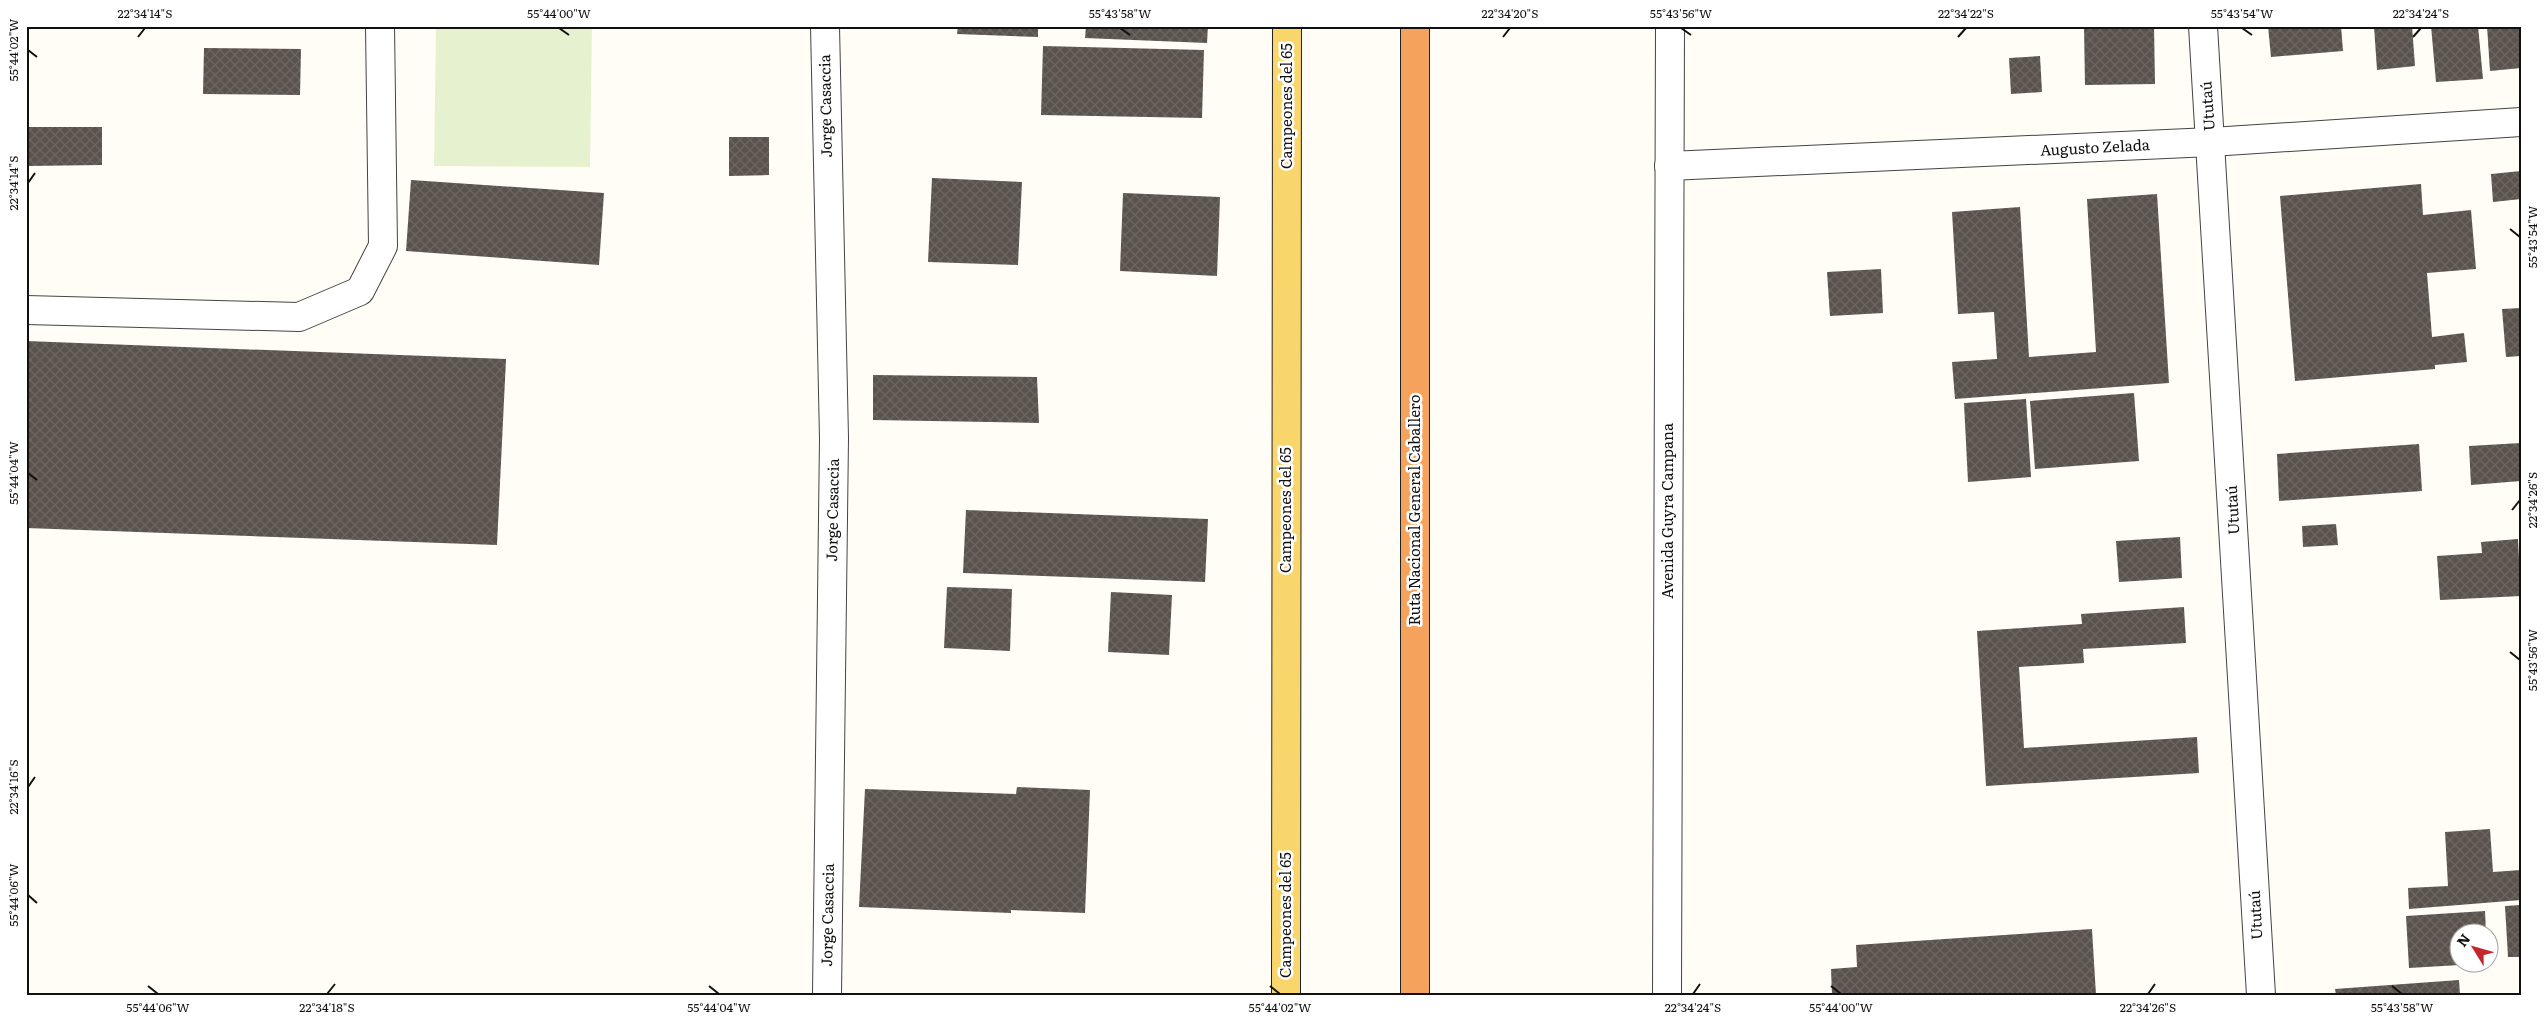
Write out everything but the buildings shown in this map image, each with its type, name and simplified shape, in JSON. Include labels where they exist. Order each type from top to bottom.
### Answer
[{"type":"highway","name":"Ruta Nacional General Caballero","points":[[1414,995],[1415,26]]},
{"type":"main road","name":"Campeones del 65","points":[[1286,995],[1287,26]]},
{"type":"street","points":[[26,310],[299,318],[360,292],[383,246],[380,26]]},
{"type":"street","name":"Jorge Casaccia","points":[[825,26],[834,438],[827,995]]},
{"type":"street","name":"Avenida Guyra Campana","points":[[1667,995],[1670,26]]},
{"type":"street","name":"Ututaú","points":[[2203,26],[2261,995]]},
{"type":"street","name":"Augusto Zelada","points":[[1669,166],[2211,142],[2521,122]]},
{"type":"green space","points":[[436,26],[592,26],[590,167],[434,166]]}]
